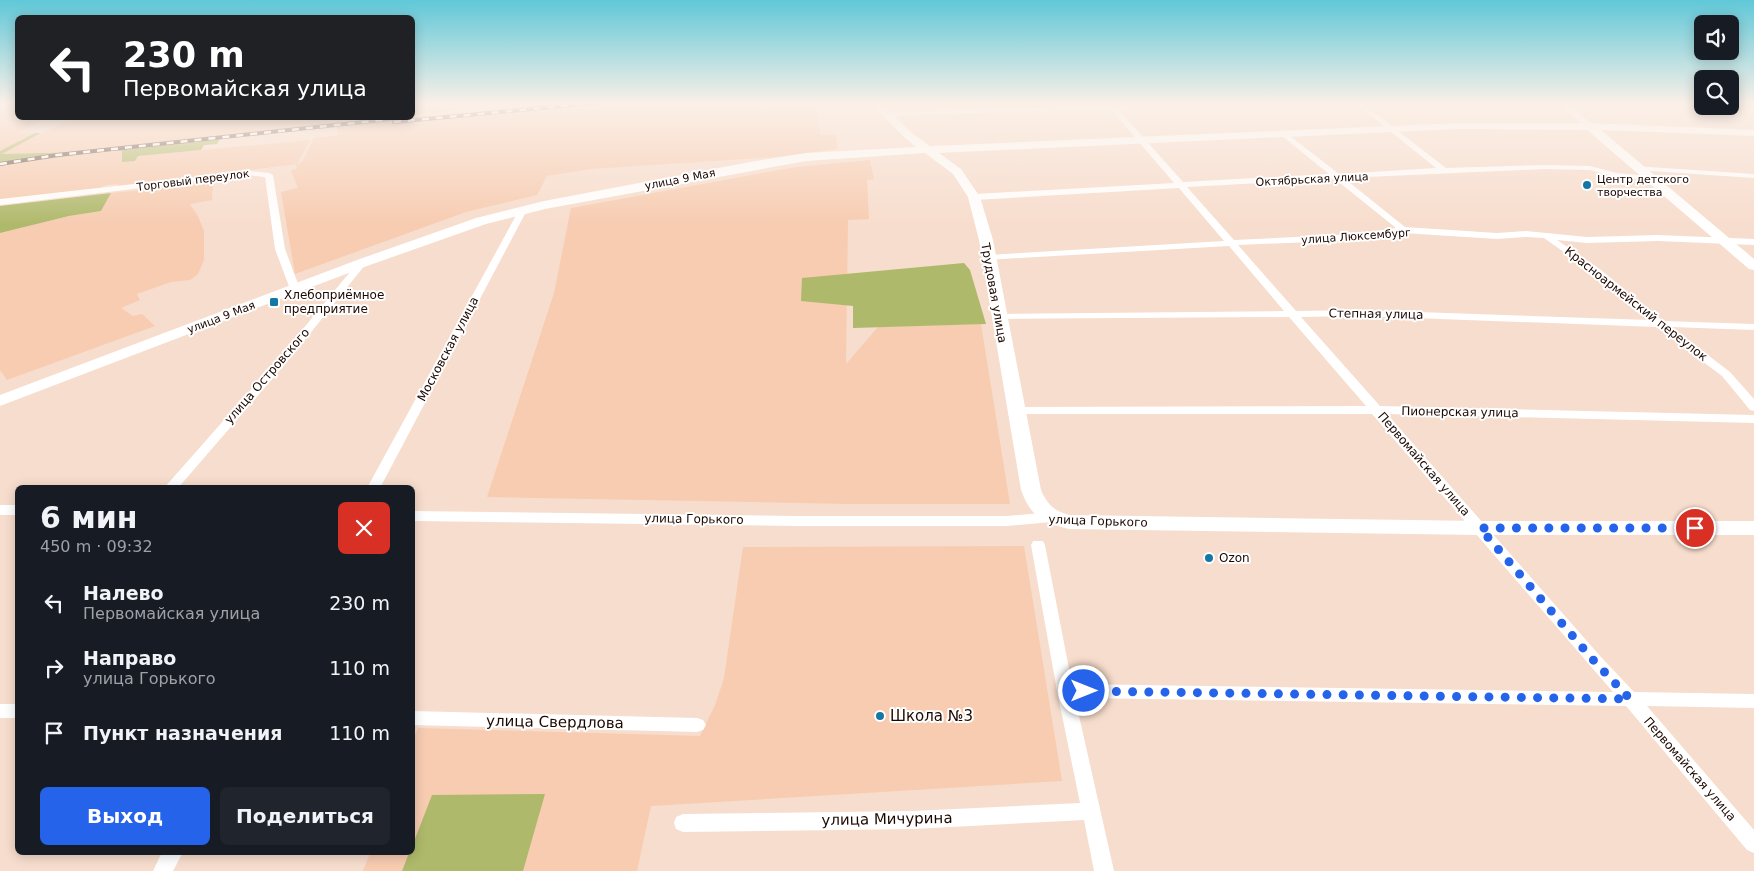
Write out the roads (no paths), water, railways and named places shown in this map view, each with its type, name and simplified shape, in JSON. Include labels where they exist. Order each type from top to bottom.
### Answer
[{"type":"street","points":[[883,152],[903,144]]},
{"type":"street","name":"Трудовая улица","points":[[919,144],[957,172],[974,197],[982,222],[1030,490],[1036,504],[1044,513],[1052,517]]},
{"type":"street","name":"улица 9 Мая","points":[[0,401],[455,229],[523,210],[774,162],[818,156],[1079,144]]},
{"type":"street","name":"Первомайская улица","points":[[1144,144],[1595,662],[1630,699],[1754,844]]},
{"type":"street","points":[[1297,144],[1403,230]]},
{"type":"street","points":[[1410,144],[1444,170]]},
{"type":"street","points":[[1610,144],[1754,266]]},
{"type":"street","name":"Октябрьская улица","points":[[974,197],[1444,170],[1581,168],[1617,175],[1649,178]]},
{"type":"street","points":[[1638,168],[1754,176]]},
{"type":"street","name":"Торговый переулок","points":[[0,202],[249,173],[266,174],[269,175],[280,249],[295,289]]},
{"type":"street","name":"Московская улица","points":[[375,485],[523,210]]},
{"type":"street","name":"улица Люксембург","points":[[988,258],[1359,237],[1403,230],[1490,236],[1545,236],[1587,240],[1649,238],[1754,242]]},
{"type":"street","name":"Красноармейский переулок","points":[[1545,236],[1598,272],[1660,324],[1726,374],[1754,407]]},
{"type":"street","name":"улица Островского","points":[[173,485],[288,354],[362,263]]},
{"type":"street","name":"Степная улица","points":[[998,317],[1393,313],[1754,327]]},
{"type":"street","name":"Пионерская улица","points":[[1015,411],[1376,410],[1754,419]]},
{"type":"street","points":[[0,510],[15,510]]},
{"type":"street","name":"улица Горького","points":[[415,516],[826,521],[1008,521],[1052,517],[1069,522],[1480,528],[1754,528]]},
{"type":"street","points":[[1038,545],[1065,691],[1104,871]]},
{"type":"street","points":[[1065,691],[1754,701]]},
{"type":"street","points":[[0,711],[15,711]]},
{"type":"street","name":"улица Свердлова","points":[[415,718],[698,725]]},
{"type":"street","name":"улица Мичурина","points":[[683,822],[913,820],[1092,810]]},
{"type":"street","points":[[163,871],[171,855]]},
{"type":"railway","points":[[0,164],[57,155],[162,144]]},
{"type":"place","name":"Центр детского творчества","points":[[1587,185]]},
{"type":"place","name":"Хлебоприёмное предприятие","points":[[274,302]]},
{"type":"place","name":"Ozon","points":[[1209,558]]},
{"type":"place","name":"Школа №3","points":[[880,716]]}]
